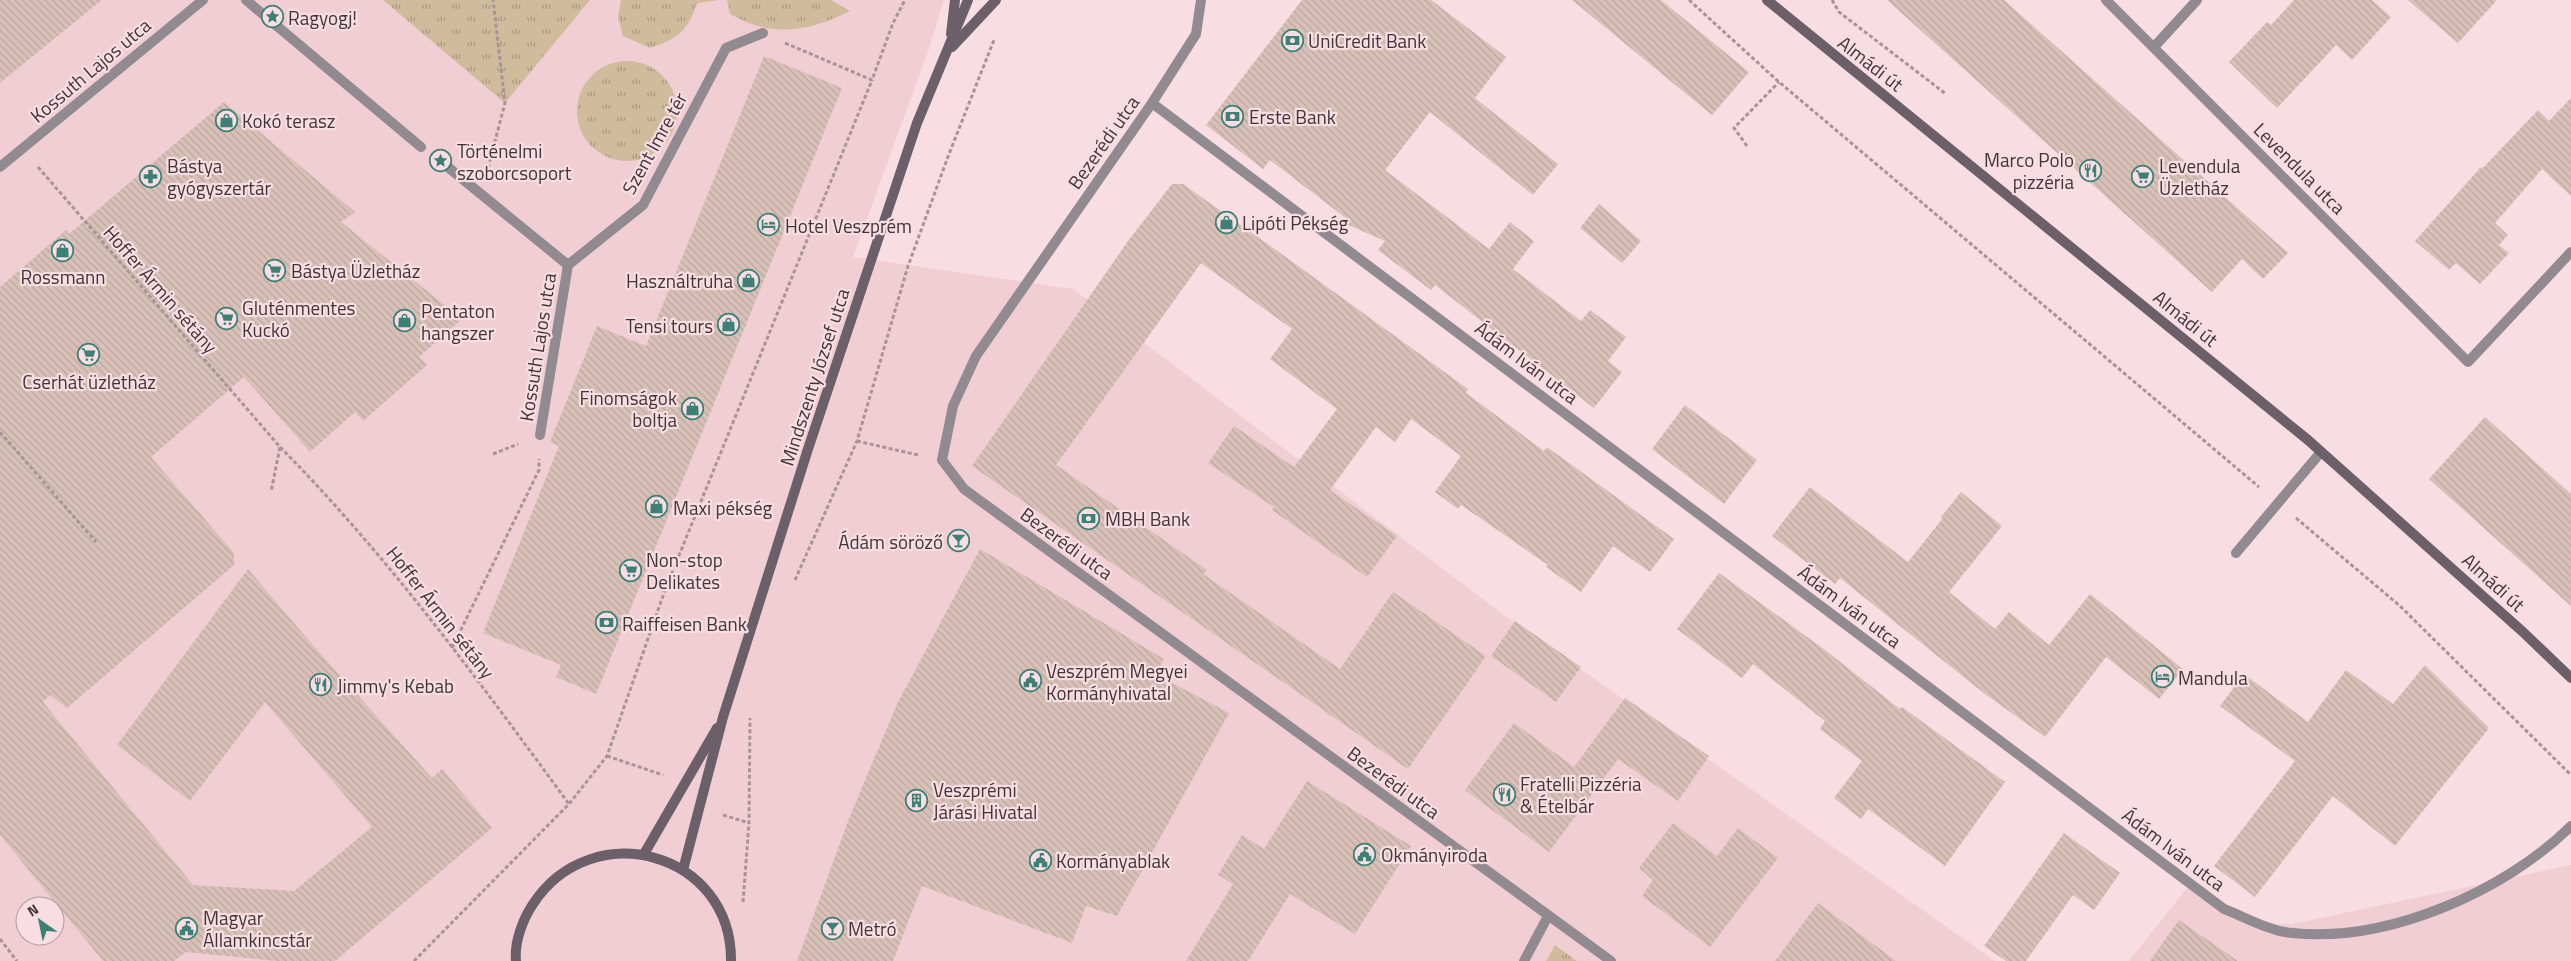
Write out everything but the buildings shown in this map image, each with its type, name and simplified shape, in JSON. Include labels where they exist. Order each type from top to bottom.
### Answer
[{"type":"main road","points":[[948,51],[956,0]]},
{"type":"main road","name":"Mindszenty József utca","points":[[683,870],[723,717],[808,449],[917,123],[968,0]]},
{"type":"main road","name":"Mindszenty József utca","points":[[948,51],[996,0]]},
{"type":"main road","name":"Almádi út","points":[[1767,0],[1856,75],[1947,144],[2321,452],[2523,632],[2571,678]]},
{"type":"main road","name":"Mindszenty József utca","points":[[644,854],[723,717]]},
{"type":"main road","points":[[516,961],[515,954],[523,919],[543,888],[572,865],[607,853],[644,854],[664,860],[683,870],[706,890],[723,917],[731,946],[731,961]]},
{"type":"street","name":"Kossuth Lajos utca","points":[[0,168],[203,0]]},
{"type":"street","points":[[246,0],[421,147]]},
{"type":"street","name":"Bezerédi utca","points":[[1201,0],[1196,34],[1152,103],[976,356],[953,406],[942,460],[964,489],[1611,961]]},
{"type":"street","name":"Levendula utca","points":[[2106,0],[2468,362],[2571,252]]},
{"type":"street","points":[[2154,47],[2197,0]]},
{"type":"street","name":"Szent Imre tér","points":[[568,265],[643,205],[726,48],[763,33]]},
{"type":"street","name":"Ádám Iván utca","points":[[1152,103],[2224,909],[2291,933],[2357,931],[2408,919],[2464,899],[2516,870],[2555,842],[2571,826]]},
{"type":"street","points":[[449,168],[568,265]]},
{"type":"street","name":"Kossuth Lajos utca","points":[[540,435],[568,265]]},
{"type":"street","points":[[2236,553],[2321,452]]},
{"type":"street","points":[[1524,961],[1548,916]]},
{"type":"path","points":[[482,195],[505,103],[493,0]]},
{"type":"path","points":[[414,961],[569,804],[606,756],[665,590],[872,80],[893,23],[904,0]]},
{"type":"path","points":[[1689,0],[1779,82],[2400,606],[2571,775]]},
{"type":"path","points":[[1832,0],[1839,12],[1946,94]]},
{"type":"path","points":[[763,33],[872,80]]},
{"type":"path","points":[[792,586],[857,441],[908,266],[949,154],[996,36]]},
{"type":"path","points":[[1747,146],[1734,128],[1779,82]]},
{"type":"path","name":"Hoffer Ármin sétány","points":[[22,149],[280,447],[318,486],[409,591],[569,804]]},
{"type":"path","points":[[0,432],[96,542]]},
{"type":"path","points":[[452,648],[539,470],[540,435]]},
{"type":"path","points":[[857,441],[942,460]]},
{"type":"path","points":[[271,492],[280,447]]},
{"type":"path","points":[[743,907],[749,823],[750,714]]},
{"type":"path","points":[[606,756],[655,772]]},
{"type":"path","points":[[0,939],[17,961]]},
{"type":"shaded area","points":[[102,0],[944,0],[929,49],[853,257],[1073,289],[1505,616],[1995,961],[0,961],[0,83]]},
{"type":"shaded area","points":[[2571,865],[2571,961],[2129,961],[2187,888],[2224,911],[2261,925],[2292,924]]},
{"type":"green space","points":[[383,0],[590,0],[505,103]]},
{"type":"green space","points":[[621,0],[719,0],[697,3],[690,21],[681,33],[668,41],[650,48],[623,36],[618,17]]},
{"type":"green space","points":[[727,0],[831,0],[850,11],[805,28],[775,29],[745,22],[730,14]]},
{"type":"green space","points":[[627,61],[637,62],[655,69],[669,83],[676,101],[676,121],[669,139],[655,153],[637,160],[627,161],[617,160],[599,153],[585,139],[578,121],[577,111],[578,101],[585,83],[599,69],[617,62]]},
{"type":"green space","points":[[1555,945],[1577,961],[1546,961]]},
{"type":"place","name":"Ragyogj!","points":[[272,17]]},
{"type":"place","name":"UniCredit Bank","points":[[1292,40]]},
{"type":"place","name":"Erste Bank","points":[[1233,116]]},
{"type":"place","name":"Kokó terasz","points":[[226,120]]},
{"type":"place","name":"Történelmi szoborcsoport","points":[[441,161]]},
{"type":"place","name":"Marco Polo pizzéria","points":[[2090,170]]},
{"type":"place","name":"Bástya gyógyszertár","points":[[151,176]]},
{"type":"place","name":"Levendula Üzletház","points":[[2143,176]]},
{"type":"place","name":"Lipóti Pékség","points":[[1226,222]]},
{"type":"place","name":"Hotel Veszprém","points":[[769,225]]},
{"type":"place","name":"Rossmann","points":[[63,250]]},
{"type":"place","name":"Bástya Üzletház","points":[[275,270]]},
{"type":"place","name":"Használtruha","points":[[749,280]]},
{"type":"place","name":"Gluténmentes Kuckó","points":[[226,318]]},
{"type":"place","name":"Pentaton hangszer","points":[[405,321]]},
{"type":"place","name":"Tensi tours","points":[[729,325]]},
{"type":"place","name":"Cserhát üzletház","points":[[89,355]]},
{"type":"place","name":"Finomságok boltja","points":[[693,408]]},
{"type":"place","name":"Maxi pékség","points":[[657,507]]},
{"type":"place","name":"MBH Bank","points":[[1089,518]]},
{"type":"place","name":"Ádám söröző","points":[[959,541]]},
{"type":"place","name":"Non-stop Delikates","points":[[630,570]]},
{"type":"place","name":"Raiffeisen Bank","points":[[606,623]]},
{"type":"place","name":"Mandula","points":[[2162,677]]},
{"type":"place","name":"Veszprém Megyei Kormányhivatal","points":[[1030,681]]},
{"type":"place","name":"Jimmy's Kebab","points":[[321,685]]},
{"type":"place","name":"Fratelli Pizzéria & Ételbár","points":[[1504,794]]},
{"type":"place","name":"Veszprémi Járási Hivatal","points":[[917,800]]},
{"type":"place","name":"Okmányiroda","points":[[1365,854]]},
{"type":"place","name":"Kormányablak","points":[[1040,860]]},
{"type":"place","name":"Magyar Államkincstár","points":[[187,928]]},
{"type":"place","name":"Metró","points":[[832,928]]}]
